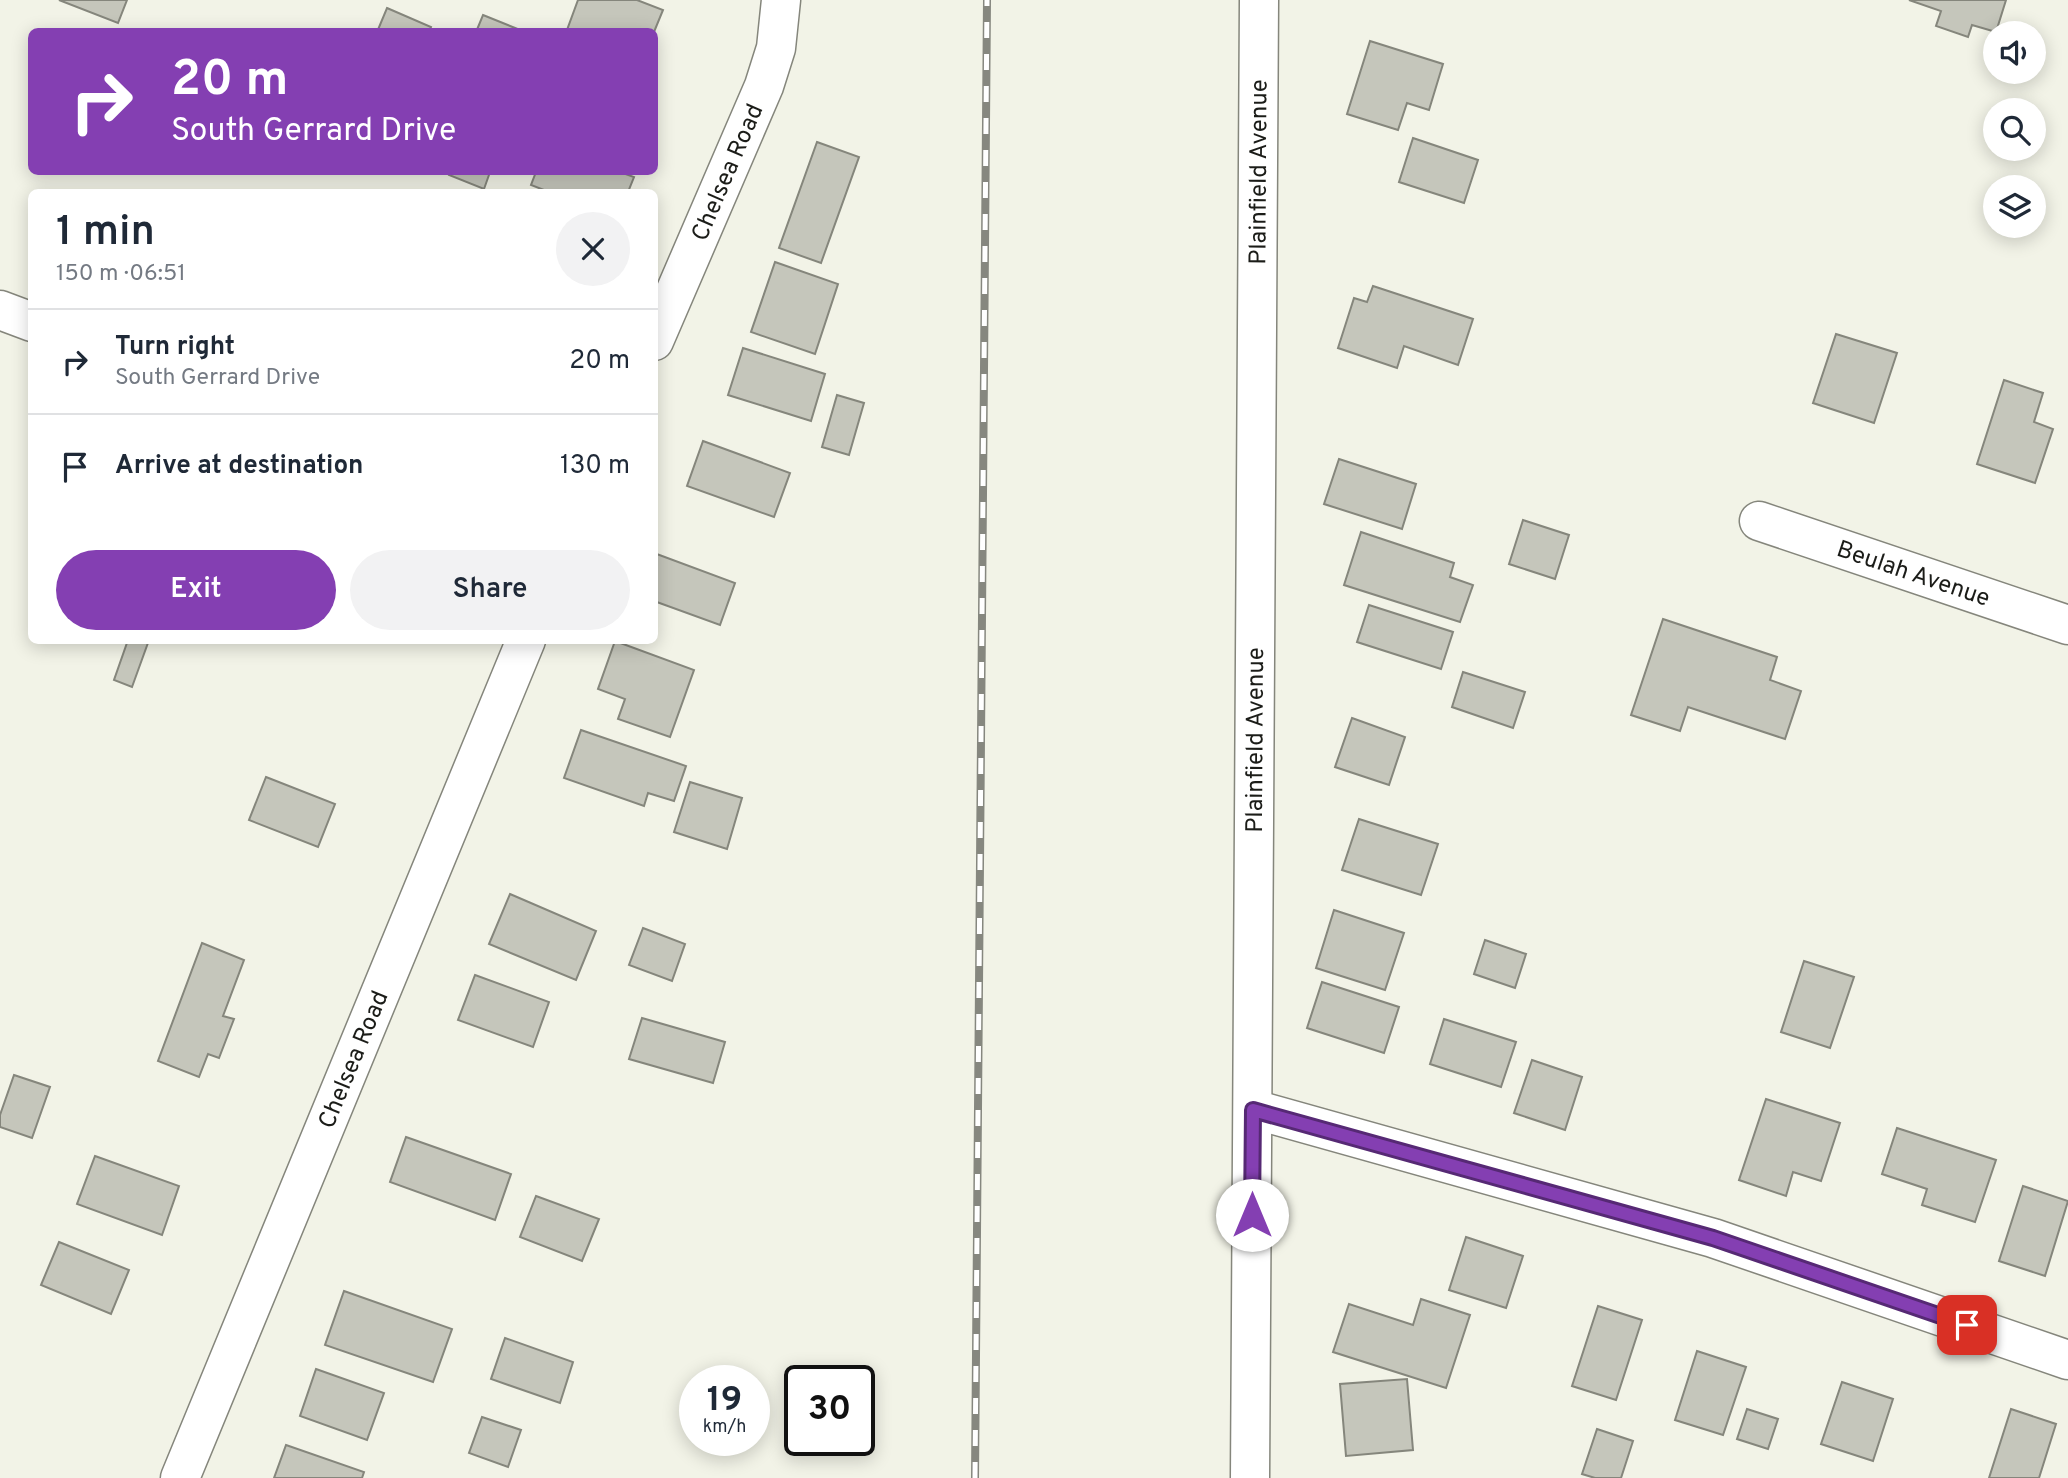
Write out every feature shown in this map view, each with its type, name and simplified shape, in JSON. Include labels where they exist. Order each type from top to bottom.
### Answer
[{"type":"street","name":"Chelsea Road","points":[[658,332],[764,86],[776,48],[781,0]]},
{"type":"street","name":"Plainfield Avenue","points":[[1250,1478],[1259,0]]},
{"type":"street","points":[[0,310],[28,321]]},
{"type":"street","name":"Beulah Avenue","points":[[1759,521],[2068,625]]},
{"type":"street","name":"Chelsea Road","points":[[180,1478],[524,644]]},
{"type":"street","points":[[1253,1110],[1713,1238],[2068,1360]]},
{"type":"building","points":[[59,0],[127,0],[118,23]]},
{"type":"building","points":[[578,0],[637,0],[663,10],[656,28],[568,28]]},
{"type":"building","points":[[1909,0],[2006,0],[1999,21],[1983,21],[1983,28],[1972,25],[1968,37],[1936,26],[1941,11]]},
{"type":"building","points":[[387,8],[431,27],[431,28],[379,28]]},
{"type":"building","points":[[483,15],[515,28],[478,28]]},
{"type":"building","points":[[1370,41],[1443,64],[1429,110],[1407,103],[1398,130],[1347,114]]},
{"type":"building","points":[[1413,138],[1478,160],[1464,203],[1399,182]]},
{"type":"building","points":[[817,142],[859,157],[821,263],[779,248]]},
{"type":"building","points":[[449,175],[489,175],[484,189]]},
{"type":"building","points":[[535,175],[634,177],[629,189],[541,189],[531,185]]},
{"type":"building","points":[[775,262],[838,284],[815,354],[751,332]]},
{"type":"building","points":[[1373,286],[1473,319],[1458,365],[1404,346],[1397,368],[1338,348],[1354,298],[1367,302]]},
{"type":"building","points":[[1836,334],[1897,353],[1874,423],[1813,403]]},
{"type":"building","points":[[743,348],[825,374],[811,421],[728,395]]},
{"type":"building","points":[[2004,380],[2043,393],[2034,422],[2053,429],[2035,483],[1977,464]]},
{"type":"building","points":[[837,395],[864,403],[849,455],[822,447]]},
{"type":"building","points":[[703,441],[790,473],[774,517],[687,486]]},
{"type":"building","points":[[1339,459],[1416,484],[1402,529],[1324,504]]},
{"type":"building","points":[[1523,520],[1569,535],[1555,579],[1509,564]]},
{"type":"building","points":[[1361,532],[1454,563],[1450,577],[1473,585],[1460,622],[1344,585]]},
{"type":"building","points":[[658,554],[735,583],[720,625],[658,602]]},
{"type":"building","points":[[1369,605],[1453,632],[1441,669],[1357,642]]},
{"type":"building","points":[[1663,619],[1777,657],[1770,680],[1801,691],[1785,739],[1688,707],[1680,731],[1631,715]]},
{"type":"building","points":[[127,644],[148,644],[132,687],[114,680]]},
{"type":"building","points":[[614,644],[623,644],[694,670],[670,737],[618,719],[625,699],[598,689]]},
{"type":"building","points":[[1463,672],[1525,692],[1513,728],[1452,707]]},
{"type":"building","points":[[1352,718],[1405,737],[1389,785],[1335,767]]},
{"type":"building","points":[[581,730],[686,766],[674,801],[648,793],[644,806],[564,778]]},
{"type":"building","points":[[266,777],[335,804],[318,847],[249,820]]},
{"type":"building","points":[[690,782],[742,798],[727,849],[674,832]]},
{"type":"building","points":[[1359,819],[1438,844],[1421,895],[1342,870]]},
{"type":"building","points":[[510,894],[596,931],[576,980],[489,944]]},
{"type":"building","points":[[1334,910],[1404,933],[1385,990],[1316,968]]},
{"type":"building","points":[[643,928],[685,944],[672,981],[629,965]]},
{"type":"building","points":[[1485,940],[1526,954],[1515,988],[1474,974]]},
{"type":"building","points":[[202,943],[244,960],[223,1016],[234,1019],[219,1058],[208,1054],[199,1077],[158,1061]]},
{"type":"building","points":[[1804,961],[1854,977],[1830,1048],[1781,1032]]},
{"type":"building","points":[[475,975],[549,1002],[533,1047],[458,1020]]},
{"type":"building","points":[[1322,982],[1399,1007],[1384,1053],[1307,1028]]},
{"type":"building","points":[[642,1018],[725,1042],[713,1083],[629,1059]]},
{"type":"building","points":[[1444,1019],[1516,1042],[1501,1087],[1430,1064]]},
{"type":"building","points":[[1532,1060],[1582,1077],[1565,1130],[1514,1113]]},
{"type":"building","points":[[14,1075],[50,1087],[32,1138],[0,1127],[0,1115]]},
{"type":"building","points":[[1766,1099],[1840,1123],[1821,1181],[1793,1172],[1786,1196],[1739,1180]]},
{"type":"building","points":[[1897,1128],[1996,1160],[1975,1222],[1922,1205],[1927,1189],[1882,1174]]},
{"type":"building","points":[[406,1137],[511,1174],[495,1220],[390,1182]]},
{"type":"building","points":[[95,1156],[179,1186],[162,1235],[77,1204]]},
{"type":"building","points":[[2023,1186],[2068,1201],[2045,1276],[1999,1261]]},
{"type":"building","points":[[536,1196],[599,1219],[582,1261],[520,1237]]},
{"type":"building","points":[[1466,1237],[1523,1256],[1506,1308],[1449,1290]]},
{"type":"building","points":[[59,1242],[129,1270],[111,1314],[41,1285]]},
{"type":"building","points":[[344,1291],[452,1329],[433,1382],[325,1345]]},
{"type":"building","points":[[1421,1299],[1470,1315],[1446,1388],[1333,1352],[1349,1304],[1413,1325]]},
{"type":"building","points":[[1598,1306],[1642,1320],[1616,1400],[1572,1386]]},
{"type":"building","points":[[505,1338],[573,1362],[560,1403],[491,1379]]},
{"type":"building","points":[[1697,1351],[1746,1367],[1723,1435],[1675,1420]]},
{"type":"building","points":[[316,1369],[384,1393],[367,1440],[300,1416]]},
{"type":"building","points":[[1407,1379],[1413,1450],[1346,1456],[1340,1384]]},
{"type":"building","points":[[1842,1382],[1893,1399],[1873,1461],[1821,1444]]},
{"type":"building","points":[[1747,1409],[1778,1419],[1768,1449],[1737,1439]]},
{"type":"building","points":[[2011,1409],[2056,1424],[2039,1478],[1989,1478]]},
{"type":"building","points":[[482,1417],[521,1430],[508,1467],[469,1453]]},
{"type":"building","points":[[1597,1429],[1633,1441],[1621,1478],[1595,1478],[1582,1474]]},
{"type":"building","points":[[286,1445],[364,1472],[362,1478],[274,1478]]},
{"type":"railway","points":[[975,1478],[987,0]]},
{"type":"route","points":[[1252,1215],[1253,1110],[1713,1238],[1967,1325]]}]
